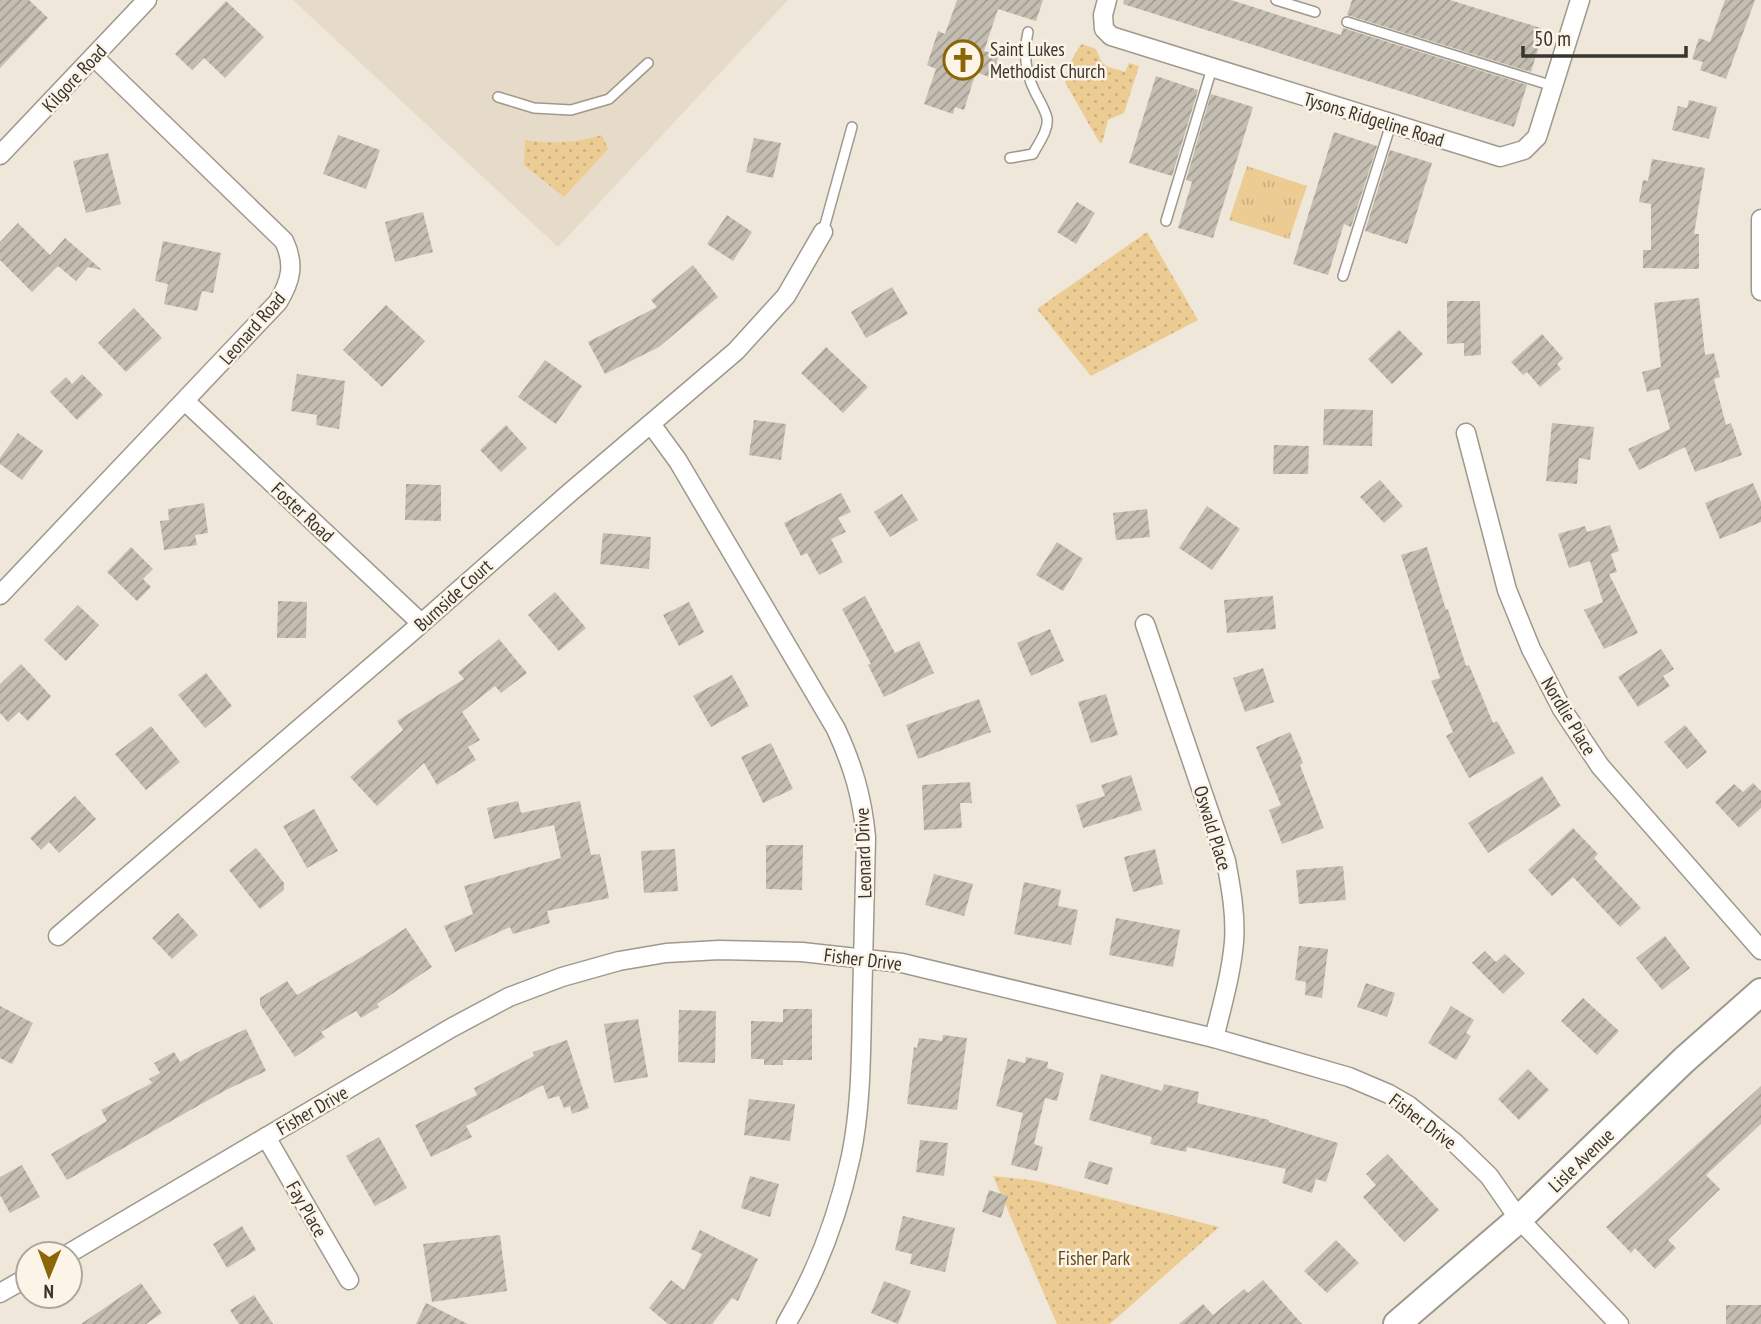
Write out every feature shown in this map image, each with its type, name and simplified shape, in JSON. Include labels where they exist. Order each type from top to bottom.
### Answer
[{"type":"street","name":"Kilgore Road","points":[[0,155],[147,0]]},
{"type":"street","name":"Tysons Ridgeline Road","points":[[1107,0],[1103,15],[1104,29],[1111,36],[1500,158],[1524,150],[1536,137],[1577,1]]},
{"type":"street","name":"Leonard Road","points":[[0,595],[278,302],[301,266],[271,227],[94,57]]},
{"type":"street","points":[[1761,219],[1761,291]]},
{"type":"street","name":"Burnside Court","points":[[58,936],[736,351],[786,296],[823,232]]},
{"type":"street","name":"Foster Road","points":[[185,401],[421,623]]},
{"type":"street","name":"Leonard Drive","points":[[651,424],[678,461],[836,729],[853,768],[862,802],[866,837],[860,1087],[851,1154],[836,1216],[803,1294],[786,1324]]},
{"type":"street","name":"Nordlie Place","points":[[1466,433],[1507,590],[1531,649],[1562,709],[1600,766],[1761,950]]},
{"type":"street","name":"Oswald Place","points":[[1145,624],[1226,861],[1233,902],[1234,941],[1229,979],[1214,1038]]},
{"type":"street","name":"Fisher Drive","points":[[84,1245],[451,1028],[509,997],[562,976],[619,961],[666,953],[802,952],[863,957],[915,966],[1214,1038],[1349,1077],[1390,1094],[1455,1143],[1489,1176],[1519,1219],[1566,1265],[1619,1324]]},
{"type":"street","name":"Lisle Avenue","points":[[1397,1324],[1519,1219],[1684,1060],[1761,992]]},
{"type":"street","name":"Fay Place","points":[[266,1137],[349,1280]]},
{"type":"lane","points":[[1276,0],[1315,12]]},
{"type":"lane","points":[[1347,22],[1553,86]]},
{"type":"lane","points":[[1010,158],[1032,154],[1045,131],[1048,119],[1033,89],[1026,65],[1024,51],[1028,32]]},
{"type":"lane","points":[[498,97],[534,108],[571,110],[609,99],[648,64]]},
{"type":"lane","points":[[1166,221],[1212,68]]},
{"type":"lane","points":[[1343,276],[1391,124]]},
{"type":"lane","points":[[823,232],[852,127]]},
{"type":"shaded area","points":[[293,0],[788,0],[558,247]]},
{"type":"green space","points":[[1082,44],[1096,49],[1103,64],[1109,67],[1125,72],[1129,63],[1139,66],[1124,113],[1108,120],[1102,143],[1065,82],[1071,62]]},
{"type":"green space","points":[[602,135],[608,149],[564,197],[524,165],[525,140],[564,142]]},
{"type":"green space","points":[[1247,166],[1307,186],[1289,239],[1229,220]]},
{"type":"green space","points":[[1147,232],[1198,320],[1091,376],[1037,309]]},
{"type":"green space","name":"Fisher Park","points":[[993,1176],[1037,1181],[1219,1227],[1110,1324],[1057,1324]]},
{"type":"building","points":[[0,0],[29,0],[48,18],[0,68]]},
{"type":"building","name":"Saint Lukes Methodist Church","points":[[957,0],[1043,0],[1036,21],[998,9],[984,51],[999,55],[992,78],[976,72],[964,110],[955,107],[953,114],[924,104],[936,69],[927,65],[938,31],[945,34]]},
{"type":"building","points":[[1124,0],[1231,0],[1341,35],[1343,28],[1527,85],[1514,127],[1123,4]]},
{"type":"building","points":[[1352,0],[1450,0],[1544,29],[1531,72],[1347,15]]},
{"type":"building","points":[[1725,0],[1755,0],[1726,79],[1700,70],[1703,62],[1692,59],[1699,38],[1710,42]]},
{"type":"building","points":[[226,1],[264,37],[225,78],[204,58],[192,70],[175,54]]},
{"type":"building","points":[[1156,76],[1198,90],[1172,176],[1129,163]]},
{"type":"building","points":[[1211,94],[1253,107],[1213,238],[1178,228],[1192,182],[1186,180]]},
{"type":"building","points":[[1689,100],[1717,107],[1709,139],[1672,130],[1678,106],[1687,108]]},
{"type":"building","points":[[1334,132],[1377,146],[1351,227],[1344,224],[1328,275],[1293,264]]},
{"type":"building","points":[[338,135],[380,150],[366,189],[323,174]]},
{"type":"building","points":[[754,138],[781,143],[773,178],[746,172]]},
{"type":"building","points":[[1390,150],[1432,163],[1407,244],[1365,231]]},
{"type":"building","points":[[108,153],[121,204],[86,213],[73,161]]},
{"type":"building","points":[[1652,159],[1705,168],[1694,234],[1699,234],[1699,269],[1643,268],[1643,250],[1651,250],[1651,204],[1639,202],[1643,180],[1648,181]]},
{"type":"building","points":[[1077,202],[1095,213],[1076,244],[1057,232]]},
{"type":"building","points":[[423,212],[433,252],[395,262],[385,222]]},
{"type":"building","points":[[727,215],[752,232],[733,261],[707,244]]},
{"type":"building","points":[[18,223],[50,255],[65,238],[102,270],[88,267],[76,281],[58,266],[32,292],[0,260],[0,242]]},
{"type":"building","points":[[163,241],[221,253],[213,293],[202,291],[197,311],[164,304],[168,284],[155,281]]},
{"type":"building","points":[[693,265],[718,297],[659,347],[605,374],[588,342],[657,307],[651,300]]},
{"type":"building","points":[[892,287],[908,314],[866,338],[851,312]]},
{"type":"building","points":[[1699,298],[1705,355],[1714,353],[1720,377],[1714,379],[1726,425],[1731,423],[1742,455],[1695,472],[1685,447],[1639,470],[1628,449],[1670,429],[1659,389],[1647,392],[1642,372],[1661,367],[1654,303]]},
{"type":"building","points":[[1447,301],[1480,301],[1481,355],[1464,356],[1464,343],[1447,344]]},
{"type":"building","points":[[386,305],[425,341],[382,387],[343,350]]},
{"type":"building","points":[[134,308],[162,338],[126,372],[98,343]]},
{"type":"building","points":[[1399,330],[1423,354],[1392,384],[1368,359]]},
{"type":"building","points":[[1542,334],[1563,358],[1557,364],[1561,369],[1540,387],[1527,372],[1523,375],[1511,362]]},
{"type":"building","points":[[826,347],[868,387],[843,413],[801,373]]},
{"type":"building","points":[[545,360],[582,386],[556,424],[518,397]]},
{"type":"building","points":[[82,374],[103,395],[77,420],[50,392],[66,377],[72,384]]},
{"type":"building","points":[[297,374],[345,381],[339,429],[316,425],[317,415],[291,411]]},
{"type":"building","points":[[1324,409],[1373,410],[1372,446],[1323,445]]},
{"type":"building","points":[[754,420],[786,424],[781,460],[749,455]]},
{"type":"building","points":[[1552,423],[1594,427],[1590,460],[1579,458],[1577,484],[1546,481]]},
{"type":"building","points":[[506,425],[527,448],[501,472],[480,450]]},
{"type":"building","points":[[18,433],[43,451],[22,480],[0,464],[0,458]]},
{"type":"building","points":[[1274,445],[1309,446],[1308,474],[1273,474]]},
{"type":"building","points":[[1380,480],[1403,506],[1384,523],[1360,497]]},
{"type":"building","points":[[1753,483],[1761,502],[1761,522],[1720,539],[1705,503]]},
{"type":"building","points":[[406,484],[441,485],[441,521],[405,520]]},
{"type":"building","points":[[841,493],[851,512],[838,518],[846,532],[831,539],[843,562],[819,575],[807,553],[801,556],[784,523]]},
{"type":"building","points":[[902,494],[918,520],[890,537],[874,512]]},
{"type":"building","points":[[204,503],[208,533],[195,535],[197,545],[164,550],[160,521],[169,520],[168,509]]},
{"type":"building","points":[[1207,506],[1240,529],[1212,570],[1179,548]]},
{"type":"building","points":[[1147,509],[1150,537],[1116,540],[1113,513]]},
{"type":"building","points":[[1610,525],[1619,551],[1611,554],[1617,572],[1609,574],[1638,633],[1604,649],[1584,610],[1603,602],[1590,561],[1569,568],[1558,534],[1585,526],[1587,532]]},
{"type":"building","points":[[603,533],[651,537],[649,569],[600,564]]},
{"type":"building","points":[[1057,542],[1083,559],[1063,591],[1036,575]]},
{"type":"building","points":[[131,547],[153,569],[143,579],[151,587],[137,601],[107,572]]},
{"type":"building","points":[[1427,547],[1466,666],[1469,665],[1493,723],[1497,721],[1515,753],[1469,778],[1446,736],[1453,732],[1431,681],[1440,678],[1401,555]]},
{"type":"building","points":[[555,592],[586,628],[559,651],[528,615]]},
{"type":"building","points":[[865,596],[895,653],[919,641],[934,673],[884,697],[868,665],[871,664],[842,609]]},
{"type":"building","points":[[1273,596],[1276,629],[1227,633],[1224,600]]},
{"type":"building","points":[[278,601],[307,602],[306,638],[277,638]]},
{"type":"building","points":[[689,602],[704,632],[679,646],[663,615]]},
{"type":"building","points":[[78,605],[99,625],[66,661],[44,640]]},
{"type":"building","points":[[1050,629],[1064,661],[1031,676],[1017,643]]},
{"type":"building","points":[[499,639],[527,673],[501,693],[495,686],[462,712],[480,740],[468,747],[476,760],[437,785],[424,763],[377,806],[350,777],[403,730],[397,721],[464,679],[458,672]]},
{"type":"building","points":[[1661,649],[1674,669],[1663,676],[1670,686],[1638,707],[1618,677]]},
{"type":"building","points":[[21,664],[51,696],[28,721],[19,712],[8,722],[0,713],[0,684]]},
{"type":"building","points":[[1263,668],[1274,702],[1245,712],[1233,678]]},
{"type":"building","points":[[206,673],[232,706],[205,728],[178,695]]},
{"type":"building","points":[[732,675],[749,706],[711,727],[693,696]]},
{"type":"building","points":[[1106,694],[1118,735],[1091,743],[1078,702]]},
{"type":"building","points":[[979,699],[991,732],[918,759],[906,725]]},
{"type":"building","points":[[1685,725],[1707,752],[1687,769],[1664,742]]},
{"type":"building","points":[[151,726],[180,762],[146,790],[115,754]]},
{"type":"building","points":[[1290,732],[1324,828],[1282,844],[1269,810],[1281,805],[1256,747]]},
{"type":"building","points":[[771,743],[793,789],[763,803],[741,757]]},
{"type":"building","points":[[1131,775],[1142,810],[1083,828],[1076,805],[1105,796],[1101,785]]},
{"type":"building","points":[[1542,776],[1561,806],[1488,853],[1468,823]]},
{"type":"building","points":[[970,782],[972,803],[960,803],[962,828],[924,830],[922,785]]},
{"type":"building","points":[[1753,783],[1761,791],[1761,808],[1739,828],[1715,802],[1734,784],[1743,792]]},
{"type":"building","points":[[75,796],[96,819],[59,853],[49,842],[41,850],[30,838]]},
{"type":"building","points":[[518,801],[521,813],[580,801],[591,855],[600,854],[609,898],[547,911],[550,923],[513,934],[510,927],[455,952],[444,926],[473,914],[464,886],[561,858],[554,825],[494,839],[487,808]]},
{"type":"building","points":[[314,809],[338,851],[307,868],[283,826]]},
{"type":"building","points":[[1573,828],[1598,854],[1594,858],[1641,908],[1620,927],[1573,877],[1552,896],[1528,870]]},
{"type":"building","points":[[766,845],[803,845],[802,890],[766,889]]},
{"type":"building","points":[[256,848],[284,883],[284,890],[260,909],[229,870]]},
{"type":"building","points":[[675,849],[678,891],[644,893],[641,851]]},
{"type":"building","points":[[1155,849],[1163,884],[1133,892],[1124,857]]},
{"type":"building","points":[[1343,866],[1346,900],[1299,904],[1296,870]]},
{"type":"building","points":[[934,874],[973,884],[964,916],[925,905]]},
{"type":"building","points":[[1024,882],[1061,890],[1058,906],[1078,910],[1071,945],[1014,934]]},
{"type":"building","points":[[178,913],[198,935],[172,959],[152,938]]},
{"type":"building","points":[[1116,918],[1180,930],[1173,967],[1109,955]]},
{"type":"building","points":[[406,928],[432,967],[361,1018],[356,1011],[321,1032],[325,1037],[295,1057],[260,1005],[260,998],[287,981],[297,995]]},
{"type":"building","points":[[1665,936],[1690,968],[1662,990],[1636,958]]},
{"type":"building","points":[[1299,946],[1328,949],[1322,998],[1305,995],[1306,982],[1295,980]]},
{"type":"building","points":[[1485,951],[1496,962],[1505,954],[1525,973],[1503,994],[1472,963]]},
{"type":"building","points":[[1366,983],[1395,993],[1387,1017],[1357,1007]]},
{"type":"building","points":[[1583,998],[1619,1031],[1597,1055],[1561,1021]]},
{"type":"building","points":[[0,1006],[33,1023],[12,1064],[0,1058]]},
{"type":"building","points":[[1451,1006],[1474,1020],[1466,1033],[1471,1036],[1456,1060],[1428,1043]]},
{"type":"building","points":[[783,1009],[812,1009],[812,1060],[783,1060],[783,1065],[764,1065],[764,1059],[751,1059],[751,1021],[783,1022]]},
{"type":"building","points":[[679,1010],[716,1011],[715,1063],[678,1062]]},
{"type":"building","points":[[638,1019],[648,1077],[614,1083],[604,1024]]},
{"type":"building","points":[[246,1029],[266,1071],[226,1090],[67,1180],[51,1154],[107,1121],[101,1110],[152,1083],[149,1079],[160,1073],[154,1063],[174,1052],[180,1062]]},
{"type":"building","points":[[943,1035],[967,1038],[957,1110],[907,1104],[914,1047],[917,1048],[919,1038],[942,1041]]},
{"type":"building","points":[[567,1040],[589,1108],[572,1114],[570,1106],[564,1108],[559,1096],[548,1099],[543,1085],[466,1126],[472,1137],[431,1157],[415,1125],[477,1095],[474,1088],[534,1056],[533,1052]]},
{"type":"building","points":[[1026,1057],[1048,1062],[1047,1068],[1064,1073],[1057,1101],[1045,1098],[1034,1144],[1043,1147],[1037,1171],[1011,1165],[1023,1113],[996,1106],[1008,1059],[1025,1063]]},
{"type":"building","points":[[1528,1069],[1549,1090],[1519,1120],[1498,1099]]},
{"type":"building","points":[[1101,1074],[1162,1091],[1164,1084],[1199,1092],[1197,1103],[1269,1120],[1338,1143],[1326,1182],[1316,1179],[1312,1193],[1282,1183],[1286,1169],[1187,1147],[1186,1152],[1150,1144],[1152,1137],[1089,1120]]},
{"type":"building","points":[[1761,1086],[1761,1124],[1706,1175],[1720,1189],[1668,1240],[1676,1248],[1655,1269],[1635,1248],[1631,1253],[1606,1227]]},
{"type":"building","points":[[749,1099],[795,1104],[790,1141],[744,1135]]},
{"type":"building","points":[[379,1137],[407,1188],[375,1206],[346,1156]]},
{"type":"building","points":[[920,1140],[948,1143],[944,1176],[916,1172]]},
{"type":"building","points":[[1388,1154],[1439,1210],[1404,1242],[1363,1197],[1376,1185],[1366,1174]]},
{"type":"building","points":[[1089,1161],[1113,1168],[1108,1185],[1084,1178]]},
{"type":"building","points":[[22,1165],[40,1197],[10,1213],[0,1195],[0,1177]]},
{"type":"building","points":[[750,1176],[779,1184],[770,1217],[741,1208]]},
{"type":"building","points":[[989,1190],[1008,1196],[1001,1218],[982,1212]]},
{"type":"building","points":[[903,1216],[955,1228],[945,1272],[910,1264],[912,1254],[895,1250]]},
{"type":"building","points":[[242,1226],[256,1250],[227,1268],[213,1244]]},
{"type":"building","points":[[700,1230],[758,1259],[738,1301],[732,1298],[712,1324],[668,1324],[649,1308],[671,1280],[684,1290],[702,1254],[691,1249]]},
{"type":"building","points":[[500,1235],[507,1291],[432,1302],[423,1244]]},
{"type":"building","points":[[1336,1240],[1359,1263],[1327,1293],[1304,1271]]},
{"type":"building","points":[[1263,1280],[1302,1324],[1179,1324],[1203,1304],[1213,1315],[1244,1289],[1248,1293]]},
{"type":"building","points":[[884,1281],[911,1291],[898,1324],[871,1313]]},
{"type":"building","points":[[141,1283],[162,1313],[146,1324],[81,1324]]},
{"type":"building","points":[[254,1295],[273,1324],[239,1324],[230,1310]]},
{"type":"building","points":[[426,1303],[468,1324],[416,1324]]},
{"type":"building","points":[[1726,1305],[1761,1305],[1761,1324],[1726,1324]]},
{"type":"place","name":"Saint Lukes Methodist Church","points":[[963,60]]}]
